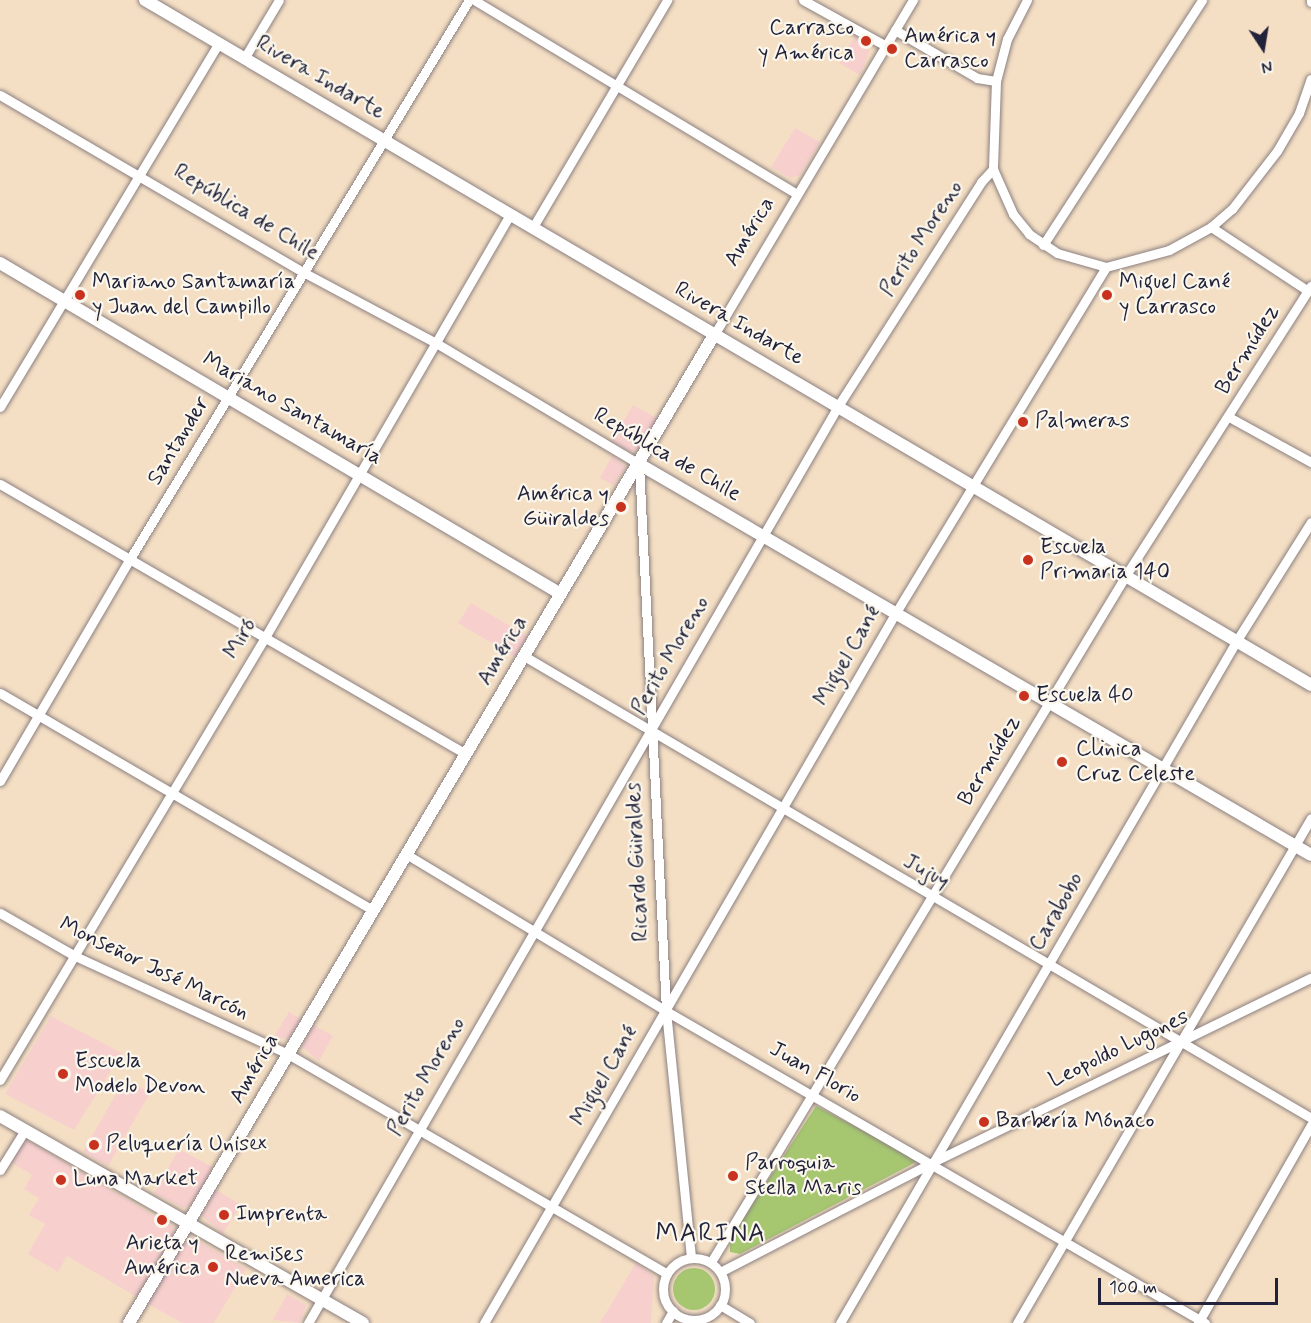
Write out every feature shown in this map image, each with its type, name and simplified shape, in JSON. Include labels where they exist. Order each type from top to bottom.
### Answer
[{"type":"street","name":"Rivera Indarte","points":[[145,0],[1311,685]]},
{"type":"street","points":[[245,57],[279,0]]},
{"type":"street","name":"Santander","points":[[0,781],[130,557],[469,0]]},
{"type":"street","points":[[474,0],[618,84],[797,194]]},
{"type":"street","points":[[533,227],[668,0]]},
{"type":"street","points":[[803,0],[886,46]]},
{"type":"street","name":"América","points":[[129,1323],[913,0]]},
{"type":"street","name":"Perito Moreno","points":[[308,1323],[838,406],[993,169],[996,81],[1008,39],[1027,0]]},
{"type":"street","points":[[1043,245],[1202,0]]},
{"type":"street","points":[[895,30],[977,78],[996,81]]},
{"type":"street","points":[[0,407],[66,301],[219,43]]},
{"type":"street","points":[[993,169],[1019,224],[1043,245],[1106,267],[1169,250],[1211,227],[1250,189],[1273,158],[1299,113],[1311,79]]},
{"type":"street","name":"República de Chile","points":[[0,95],[140,174],[303,272],[436,343],[895,614],[1050,700],[1311,855]]},
{"type":"street","name":"Miró","points":[[0,1080],[264,639],[510,214]]},
{"type":"street","points":[[1211,227],[1309,289]]},
{"type":"street","name":"Mariano Santamaría","points":[[0,262],[361,473],[561,594]]},
{"type":"street","name":"Miguel Cané","points":[[484,1323],[895,614],[1106,267]]},
{"type":"street","name":"Bermúdez","points":[[715,1266],[812,1094],[930,897],[1126,575],[1309,289]]},
{"type":"street","points":[[1229,417],[1311,462]]},
{"type":"street","name":"Ricardo Güiraldes","points":[[639,464],[650,731],[666,1011],[691,1258]]},
{"type":"street","points":[[0,484],[130,557],[264,639],[466,754]]},
{"type":"street","name":"Carabobo","points":[[840,1323],[1237,640],[1311,522]]},
{"type":"street","name":"Jujuy","points":[[524,656],[930,897],[1050,963],[1311,1118]]},
{"type":"street","points":[[0,693],[373,910]]},
{"type":"street","points":[[1017,1323],[1311,818]]},
{"type":"street","name":"Juan Florio","points":[[406,855],[666,1011],[933,1162],[1065,1243],[1201,1322]]},
{"type":"street","name":"Monseñor José Marcón","points":[[0,912],[75,956],[288,1054],[666,1274]]},
{"type":"street","name":"Leopoldo Lugones","points":[[715,1266],[1311,978]]},
{"type":"street","points":[[0,1116],[363,1323]]},
{"type":"street","points":[[1201,1322],[1311,1125]]},
{"type":"street","points":[[0,1170],[25,1130]]},
{"type":"street","points":[[691,1258],[715,1266],[725,1290],[720,1305],[702,1319],[691,1320],[673,1311],[663,1292],[666,1274],[676,1263],[691,1258]]},
{"type":"street","points":[[720,1305],[750,1323]]},
{"type":"street","points":[[666,1323],[673,1311]]},
{"type":"shaded area","points":[[855,36],[870,49],[860,75],[839,63]]},
{"type":"shaded area","points":[[795,128],[820,142],[800,175],[791,178],[771,167]]},
{"type":"shaded area","points":[[633,405],[658,419],[639,449],[632,452],[611,442]]},
{"type":"shaded area","points":[[612,456],[626,467],[613,485],[600,478]]},
{"type":"shaded area","points":[[471,603],[527,636],[515,657],[458,623]]},
{"type":"shaded area","points":[[289,1012],[301,1019],[288,1039],[274,1037]]},
{"type":"shaded area","name":"Escuela Modelo Devon","points":[[51,1016],[122,1053],[74,1130],[5,1094]]},
{"type":"shaded area","points":[[312,1024],[333,1036],[319,1061],[302,1047]]},
{"type":"shaded area","points":[[125,1078],[150,1093],[108,1166],[83,1152]]},
{"type":"shaded area","points":[[29,1141],[173,1227],[173,1236],[137,1297],[67,1256],[58,1272],[28,1254],[45,1224],[29,1215],[39,1198],[24,1189],[32,1175],[9,1161],[21,1143]]},
{"type":"shaded area","points":[[179,1149],[214,1168],[193,1204],[183,1208],[154,1193]]},
{"type":"shaded area","points":[[215,1189],[241,1205],[223,1233],[202,1216]]},
{"type":"shaded area","points":[[192,1237],[246,1269],[214,1323],[182,1323],[147,1303],[183,1243]]},
{"type":"shaded area","points":[[636,1263],[654,1276],[651,1323],[600,1323]]},
{"type":"shaded area","points":[[287,1294],[306,1305],[300,1323],[273,1320]]},
{"type":"green space","points":[[816,1106],[920,1160],[740,1254],[730,1252],[730,1239]]},
{"type":"green space","points":[[694,1268],[702,1269],[709,1274],[714,1281],[714,1297],[709,1304],[702,1309],[694,1310],[686,1309],[679,1304],[674,1297],[673,1289],[674,1281],[679,1274],[686,1269]]},
{"type":"place","name":"Carrasco y América","points":[[866,41]]},
{"type":"place","name":"América y Carrasco","points":[[892,49]]},
{"type":"place","name":"Mariano Santamaría y Juan del Campillo","points":[[80,295]]},
{"type":"place","name":"Miguel Cané y Carrasco","points":[[1107,295]]},
{"type":"place","name":"Palmeras","points":[[1023,422]]},
{"type":"place","name":"América y Güiraldes","points":[[621,507]]},
{"type":"place","name":"Escuela Primaria 140","points":[[1028,560]]},
{"type":"place","name":"Escuela 40","points":[[1024,696]]},
{"type":"place","name":"Clinica Cruz Celeste","points":[[1062,762]]},
{"type":"place","name":"Escuela Modelo Devon","points":[[63,1074]]},
{"type":"place","name":"Barbería Mónaco","points":[[984,1122]]},
{"type":"place","name":"Peluquería Unisex","points":[[94,1145]]},
{"type":"place","name":"Parroquia Stella Maris","points":[[733,1176]]},
{"type":"place","name":"Luna Market","points":[[61,1180]]},
{"type":"place","name":"Imprenta","points":[[224,1215]]},
{"type":"place","name":"Arieta y América","points":[[162,1220]]},
{"type":"place","name":"Remises Nueva America","points":[[213,1267]]},
{"type":"district","name":"MARINA","points":[[711,1235]]}]
